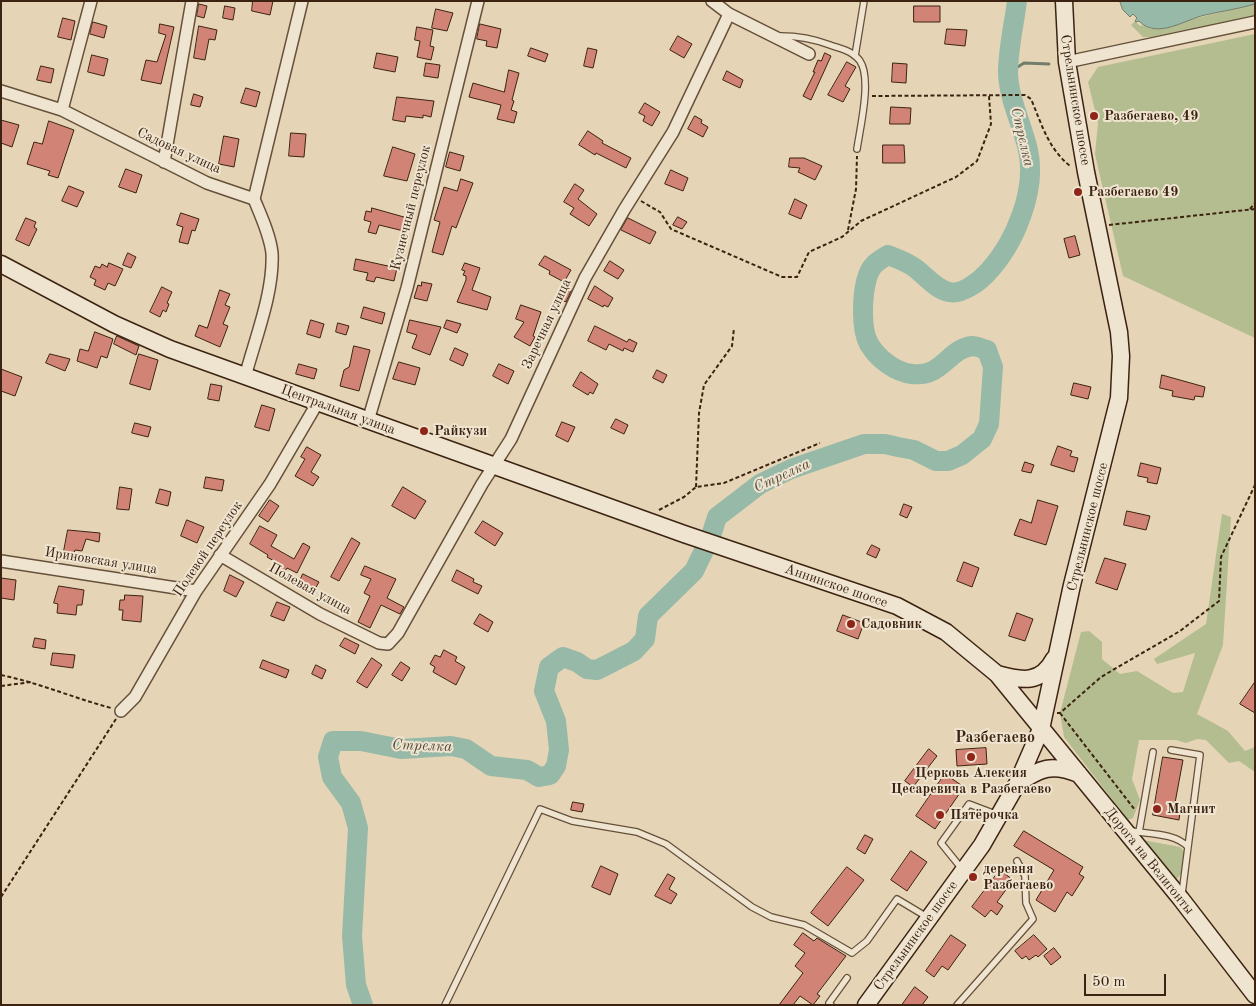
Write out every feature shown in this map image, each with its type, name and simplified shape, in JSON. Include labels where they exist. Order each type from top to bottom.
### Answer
[{"type":"main road","name":"Стрельнинское шоссе","points":[[866,1005],[964,872],[1000,816],[1049,719],[1058,653],[1072,585],[1112,431],[1121,378],[1119,332],[1086,171],[1067,62],[1064,1]]},
{"type":"main road","name":"Центральная улица","points":[[1,264],[114,324],[170,349],[684,534]]},
{"type":"main road","name":"Аннинское шоссе","points":[[684,534],[865,595],[917,616],[959,642],[1049,719]]},
{"type":"main road","points":[[997,674],[1033,680],[1042,675],[1058,653]]},
{"type":"main road","name":"Дорога на Велигонты","points":[[1049,719],[1079,774],[1132,831],[1181,899],[1255,995]]},
{"type":"main road","points":[[1017,784],[1037,771],[1048,768],[1059,767],[1079,774]]},
{"type":"street","points":[[62,110],[91,1]]},
{"type":"street","points":[[164,162],[192,1]]},
{"type":"street","points":[[245,377],[270,280],[272,252],[266,229],[254,199],[302,1]]},
{"type":"street","name":"Кузнечный переулок","points":[[368,421],[407,288],[478,1]]},
{"type":"street","points":[[712,1],[731,15],[809,54]]},
{"type":"street","name":"Заречная улица","points":[[388,644],[398,633],[482,484],[511,439],[585,278],[632,197],[673,132],[731,15]]},
{"type":"street","points":[[1067,62],[1255,22]]},
{"type":"street","name":"Садовая улица","points":[[1,91],[62,110],[207,183],[254,199]]},
{"type":"street","name":"Полевой переулок","points":[[121,711],[135,696],[196,592],[270,484],[318,402]]},
{"type":"street","name":"Полевая улица","points":[[220,555],[320,614],[379,643],[388,644]]},
{"type":"street","name":"Ириновская улица","points":[[1,561],[196,592]]},
{"type":"lane","points":[[855,56],[864,1]]},
{"type":"lane","points":[[774,36],[795,36],[814,40],[850,52],[861,62],[864,96],[857,149]]},
{"type":"lane","points":[[1171,750],[1200,755],[1181,899]]},
{"type":"lane","points":[[1152,752],[1141,818],[1132,831],[1182,840],[1188,847]]},
{"type":"lane","points":[[964,872],[941,844],[968,804],[1000,816]]},
{"type":"lane","points":[[445,1005],[540,809],[572,821],[638,832],[666,844],[752,908],[772,917],[804,925],[852,953],[867,941],[897,899],[929,919]]},
{"type":"lane","points":[[957,1005],[1033,919],[1026,903],[1024,876],[1017,861]]},
{"type":"lane","points":[[831,1005],[829,1003],[847,978]]},
{"type":"path","points":[[864,96],[1024,95],[1031,99],[1053,149],[1062,161],[1070,165],[1075,173]]},
{"type":"path","points":[[632,197],[660,212],[671,229],[782,277],[797,277],[809,252],[842,237],[861,221],[956,177],[977,161],[991,124],[989,96]]},
{"type":"path","points":[[848,230],[856,189],[857,149]]},
{"type":"path","points":[[1250,210],[1255,204]]},
{"type":"path","points":[[1107,225],[1255,209]]},
{"type":"path","points":[[696,487],[698,413],[704,385],[732,346],[734,328]]},
{"type":"path","points":[[635,516],[669,505],[684,497],[696,487],[724,483],[820,443]]},
{"type":"path","points":[[1141,818],[1049,719],[1101,677],[1180,631],[1219,601],[1221,557],[1255,485]]},
{"type":"path","points":[[1,675],[34,682],[71,698],[121,711],[1,897]]},
{"type":"path","points":[[1,686],[34,682]]},
{"type":"shaded area","points":[[1120,1],[1255,1],[1255,4],[1197,17],[1172,27],[1154,29],[1139,21],[1136,22],[1137,18],[1133,14],[1130,17],[1123,10]]},
{"type":"shaded area","points":[[1255,4],[1255,16],[1151,37],[1143,37],[1131,25],[1135,21],[1140,26],[1151,29]]},
{"type":"shaded area","points":[[1255,34],[1255,338],[1123,276],[1095,154],[1098,123],[1088,82],[1098,67]]},
{"type":"shaded area","points":[[1222,514],[1231,517],[1223,645],[1197,714],[1228,731],[1245,751],[1255,747],[1255,772],[1239,761],[1229,763],[1206,740],[1197,739],[1186,743],[1176,740],[1139,740],[1132,779],[1140,800],[1133,818],[1128,820],[1064,737],[1060,713],[1081,632],[1089,631],[1102,642],[1102,659],[1120,674],[1137,671],[1173,693],[1183,692],[1195,653],[1157,664],[1154,659],[1206,624]]},
{"type":"shaded area","points":[[1143,840],[1180,847],[1184,851],[1182,873],[1176,880],[1168,876]]},
{"type":"building","points":[[253,1],[273,1],[270,15],[252,11]]},
{"type":"building","points":[[199,4],[207,6],[204,18],[197,16]]},
{"type":"building","points":[[225,6],[235,8],[233,20],[223,18]]},
{"type":"building","points":[[914,6],[940,6],[940,22],[914,22]]},
{"type":"building","points":[[436,9],[453,13],[447,31],[432,28]]},
{"type":"building","points":[[63,18],[75,21],[71,40],[58,37]]},
{"type":"building","points":[[93,22],[107,26],[104,38],[90,34]]},
{"type":"building","points":[[160,24],[174,27],[161,84],[141,80],[146,60],[157,62],[166,35],[159,33]]},
{"type":"building","points":[[480,24],[501,29],[497,48],[486,46],[487,41],[477,39]]},
{"type":"building","points":[[199,26],[217,30],[215,40],[209,39],[205,60],[194,58]]},
{"type":"building","points":[[417,27],[433,30],[430,46],[434,47],[431,60],[417,57],[420,41],[415,40]]},
{"type":"building","points":[[947,29],[967,30],[965,46],[945,44]]},
{"type":"building","points":[[678,36],[692,44],[684,58],[670,50]]},
{"type":"building","points":[[531,48],[548,54],[545,62],[528,56]]},
{"type":"building","points":[[588,48],[597,50],[593,68],[584,66]]},
{"type":"building","points":[[377,53],[398,57],[395,72],[374,68]]},
{"type":"building","points":[[825,53],[831,56],[811,100],[803,96],[815,72],[813,72],[818,60],[821,61]]},
{"type":"building","points":[[92,55],[108,59],[104,76],[88,72]]},
{"type":"building","points":[[847,62],[856,67],[845,86],[850,89],[843,102],[828,95]]},
{"type":"building","points":[[426,63],[440,65],[438,78],[424,76]]},
{"type":"building","points":[[893,63],[907,64],[906,83],[892,82]]},
{"type":"building","points":[[41,66],[54,69],[51,83],[37,80]]},
{"type":"building","points":[[509,70],[519,73],[511,110],[517,112],[514,123],[497,119],[501,105],[469,97],[473,83],[504,92]]},
{"type":"building","points":[[727,71],[743,80],[740,88],[723,80]]},
{"type":"building","points":[[246,88],[260,92],[256,107],[241,103]]},
{"type":"building","points":[[194,94],[203,97],[200,107],[191,105]]},
{"type":"building","points":[[397,97],[434,101],[431,117],[423,115],[423,118],[406,116],[405,122],[393,120]]},
{"type":"building","points":[[645,103],[660,112],[652,126],[643,121],[645,116],[639,113]]},
{"type":"building","points":[[891,107],[911,108],[910,124],[890,124]]},
{"type":"building","points":[[695,116],[708,127],[703,137],[688,129]]},
{"type":"building","points":[[1,120],[19,125],[12,147],[1,143]]},
{"type":"building","points":[[49,121],[74,130],[58,178],[48,175],[50,171],[27,164],[34,142],[42,144]]},
{"type":"building","points":[[588,131],[603,141],[602,143],[631,158],[626,168],[596,153],[595,155],[579,145]]},
{"type":"building","points":[[291,133],[306,134],[304,157],[289,156]]},
{"type":"building","points":[[224,136],[239,139],[234,167],[219,164]]},
{"type":"building","points":[[883,145],[904,145],[905,163],[883,163]]},
{"type":"building","points":[[393,147],[415,154],[407,181],[384,176]]},
{"type":"building","points":[[450,152],[464,156],[460,171],[446,167]]},
{"type":"building","points":[[790,158],[804,158],[822,166],[815,180],[798,172],[800,168],[789,167]]},
{"type":"building","points":[[126,169],[142,175],[136,193],[119,187]]},
{"type":"building","points":[[671,170],[688,178],[683,191],[665,184]]},
{"type":"building","points":[[461,179],[473,183],[456,228],[452,226],[443,255],[432,252],[440,222],[434,220],[444,187],[457,191]]},
{"type":"building","points":[[575,184],[584,190],[578,199],[597,214],[589,226],[570,214],[574,208],[564,202]]},
{"type":"building","points":[[69,186],[84,192],[77,207],[62,201]]},
{"type":"building","points":[[795,199],[807,205],[801,219],[789,214]]},
{"type":"building","points":[[372,208],[411,219],[408,232],[379,225],[376,234],[368,232],[371,222],[364,220],[366,211],[371,212]]},
{"type":"building","points":[[181,213],[199,219],[195,231],[192,230],[188,244],[179,242],[183,227],[177,225]]},
{"type":"building","points":[[678,217],[687,222],[682,229],[673,225]]},
{"type":"building","points":[[26,218],[36,222],[34,227],[37,229],[29,246],[16,240]]},
{"type":"building","points":[[628,218],[656,232],[650,244],[621,230]]},
{"type":"building","points":[[1075,236],[1080,255],[1069,258],[1064,239]]},
{"type":"building","points":[[128,253],[136,257],[131,268],[123,265]]},
{"type":"building","points":[[545,256],[571,270],[564,282],[549,274],[550,271],[539,265]]},
{"type":"building","points":[[356,259],[397,268],[394,281],[376,277],[374,282],[366,280],[368,273],[354,270]]},
{"type":"building","points":[[610,261],[624,270],[618,279],[604,271]]},
{"type":"building","points":[[109,263],[123,269],[115,286],[108,283],[105,290],[94,285],[96,280],[90,277],[95,266],[100,268],[102,264],[107,267]]},
{"type":"building","points":[[465,263],[480,268],[472,290],[491,297],[487,310],[457,302],[466,280],[466,276],[463,275],[465,271],[462,270]]},
{"type":"building","points":[[422,282],[432,284],[427,301],[414,298],[418,285],[421,286]]},
{"type":"building","points":[[563,285],[572,289],[566,302],[557,298]]},
{"type":"building","points":[[595,286],[613,298],[608,307],[604,305],[603,307],[588,299]]},
{"type":"building","points":[[162,287],[172,292],[167,303],[169,304],[166,312],[163,310],[160,317],[150,312]]},
{"type":"building","points":[[220,290],[230,294],[225,305],[230,307],[223,324],[228,326],[220,347],[195,336],[199,325],[207,328]]},
{"type":"building","points":[[521,305],[541,312],[533,336],[535,337],[530,346],[514,337],[524,322],[516,319]]},
{"type":"building","points":[[364,307],[385,313],[382,324],[361,318]]},
{"type":"building","points":[[311,320],[324,324],[320,338],[307,334]]},
{"type":"building","points":[[410,320],[441,327],[430,355],[412,348],[417,335],[407,332]]},
{"type":"building","points":[[447,320],[461,324],[457,333],[444,328]]},
{"type":"building","points":[[338,323],[349,326],[346,335],[336,332]]},
{"type":"building","points":[[595,326],[627,342],[629,339],[637,343],[633,352],[624,348],[623,351],[609,344],[606,350],[588,341]]},
{"type":"building","points":[[95,332],[113,339],[107,358],[101,356],[97,368],[77,361],[80,349],[88,351]]},
{"type":"building","points":[[117,336],[139,346],[136,355],[114,344]]},
{"type":"building","points":[[354,346],[370,350],[359,391],[340,386],[344,370],[349,367]]},
{"type":"building","points":[[455,348],[468,354],[463,366],[450,360]]},
{"type":"building","points":[[50,354],[70,359],[65,371],[46,363]]},
{"type":"building","points":[[139,354],[158,360],[150,390],[130,384]]},
{"type":"building","points":[[399,362],[420,368],[415,385],[393,379]]},
{"type":"building","points":[[299,364],[317,369],[314,379],[296,374]]},
{"type":"building","points":[[499,364],[514,371],[508,384],[493,376]]},
{"type":"building","points":[[1,369],[22,377],[15,396],[1,391]]},
{"type":"building","points":[[657,370],[667,375],[663,383],[653,378]]},
{"type":"building","points":[[581,372],[598,384],[593,394],[590,392],[588,395],[573,386]]},
{"type":"building","points":[[1162,375],[1205,387],[1203,397],[1195,396],[1194,400],[1172,396],[1173,391],[1160,388]]},
{"type":"building","points":[[1074,383],[1091,387],[1088,399],[1071,395]]},
{"type":"building","points":[[211,384],[222,386],[219,401],[208,399]]},
{"type":"building","points":[[262,405],[275,409],[269,431],[255,427]]},
{"type":"building","points":[[616,419],[628,425],[624,434],[611,428]]},
{"type":"building","points":[[562,422],[575,427],[568,442],[556,436]]},
{"type":"building","points":[[135,423],[151,427],[148,437],[132,433]]},
{"type":"building","points":[[1058,446],[1072,451],[1070,456],[1078,458],[1074,472],[1051,465]]},
{"type":"building","points":[[307,447],[321,455],[311,472],[319,477],[313,486],[295,476],[305,459],[301,457]]},
{"type":"building","points":[[1025,462],[1034,465],[1031,473],[1022,471]]},
{"type":"building","points":[[1141,463],[1161,468],[1157,484],[1147,482],[1148,478],[1138,476]]},
{"type":"building","points":[[206,477],[224,480],[222,491],[204,488]]},
{"type":"building","points":[[120,487],[132,489],[129,510],[117,509]]},
{"type":"building","points":[[403,487],[426,501],[415,519],[392,506]]},
{"type":"building","points":[[160,489],[171,492],[168,506],[156,503]]},
{"type":"building","points":[[270,500],[279,506],[268,522],[259,516]]},
{"type":"building","points":[[1038,500],[1058,506],[1046,545],[1014,535],[1020,519],[1031,523]]},
{"type":"building","points":[[904,504],[912,507],[907,518],[900,515]]},
{"type":"building","points":[[1127,511],[1150,516],[1146,530],[1124,525]]},
{"type":"building","points":[[187,520],[204,527],[197,543],[181,536]]},
{"type":"building","points":[[483,521],[503,533],[495,546],[475,533]]},
{"type":"building","points":[[260,526],[277,535],[271,546],[294,559],[303,543],[310,547],[297,573],[287,568],[281,578],[270,572],[276,562],[250,544]]},
{"type":"building","points":[[68,530],[100,533],[99,542],[86,539],[82,551],[75,550],[74,553],[64,551]]},
{"type":"building","points":[[352,538],[360,543],[339,581],[331,577]]},
{"type":"building","points":[[872,545],[880,549],[876,558],[867,554]]},
{"type":"building","points":[[1105,558],[1126,564],[1117,590],[1096,583]]},
{"type":"building","points":[[964,562],[979,568],[972,587],[957,581]]},
{"type":"building","points":[[365,566],[396,579],[387,598],[404,607],[400,614],[381,605],[370,628],[358,622],[370,596],[364,593],[371,579],[361,575]]},
{"type":"building","points":[[457,570],[474,579],[473,582],[482,586],[478,594],[452,581]]},
{"type":"building","points":[[303,574],[319,582],[314,591],[299,583]]},
{"type":"building","points":[[230,575],[244,582],[236,597],[224,591]]},
{"type":"building","points":[[1,578],[16,580],[14,600],[1,598]]},
{"type":"building","points":[[59,586],[84,590],[82,605],[77,605],[76,615],[57,613],[58,604],[54,603]]},
{"type":"building","points":[[125,595],[143,596],[141,622],[122,620],[123,610],[119,610],[120,600],[124,600]]},
{"type":"building","points":[[277,602],[290,607],[284,621],[271,616]]},
{"type":"building","points":[[1017,613],[1033,619],[1025,641],[1009,636]]},
{"type":"building","points":[[480,614],[493,622],[488,632],[474,624]]},
{"type":"building","points":[[843,615],[864,623],[858,639],[837,631]]},
{"type":"building","points":[[35,638],[46,640],[45,649],[33,647]]},
{"type":"building","points":[[345,638],[359,645],[355,654],[340,646]]},
{"type":"building","points":[[444,650],[457,657],[455,661],[465,667],[456,685],[433,672],[435,667],[430,664],[435,655],[440,657]]},
{"type":"building","points":[[53,653],[75,655],[73,668],[51,665]]},
{"type":"building","points":[[372,658],[382,665],[367,688],[357,682]]},
{"type":"building","points":[[263,660],[289,670],[286,678],[260,668]]},
{"type":"building","points":[[401,662],[410,668],[402,681],[392,675]]},
{"type":"building","points":[[316,665],[326,670],[322,679],[312,674]]},
{"type":"building","points":[[1255,682],[1255,713],[1240,704]]},
{"type":"building","name":"Церковь Алексия Цесаревича в Разбегаево","points":[[986,748],[987,764],[957,766],[956,750]]},
{"type":"building","points":[[929,749],[937,756],[913,787],[905,781]]},
{"type":"building","points":[[1163,757],[1183,760],[1175,803],[1181,804],[1179,820],[1153,815]]},
{"type":"building","points":[[945,774],[964,787],[935,829],[916,816]]},
{"type":"building","points":[[573,802],[584,804],[582,812],[571,810]]},
{"type":"building","points":[[1024,831],[1083,867],[1079,874],[1084,877],[1072,896],[1067,892],[1055,912],[1036,900],[1054,870],[1014,846]]},
{"type":"building","points":[[865,835],[873,839],[865,854],[857,849]]},
{"type":"building","points":[[911,851],[927,862],[907,891],[891,880]]},
{"type":"building","points":[[601,866],[618,874],[610,895],[592,887]]},
{"type":"building","points":[[847,867],[864,880],[828,926],[811,913]]},
{"type":"building","points":[[1000,870],[1013,880],[997,902],[1003,906],[997,915],[991,910],[985,917],[972,907]]},
{"type":"building","points":[[668,874],[675,878],[669,889],[677,894],[671,904],[655,896]]},
{"type":"building","points":[[803,933],[814,941],[817,938],[846,956],[817,994],[820,996],[813,1005],[800,996],[793,1005],[779,1005],[803,973],[795,966],[805,953],[794,945]]},
{"type":"building","points":[[951,935],[966,945],[948,970],[942,966],[934,977],[926,971]]},
{"type":"building","points":[[1034,935],[1047,949],[1038,957],[1036,955],[1029,960],[1026,956],[1022,959],[1015,951]]},
{"type":"building","points":[[1054,948],[1061,957],[1051,965],[1044,956]]},
{"type":"building","points":[[915,987],[928,997],[922,1005],[902,1005]]},
{"type":"waterway","name":"Стрелка","points":[[363,1005],[356,985],[352,936],[358,828],[351,803],[332,777],[328,757],[333,741],[361,741],[401,749],[451,746],[466,749],[491,766],[527,770],[539,777],[550,775],[556,766],[559,750],[556,721],[544,691],[549,667],[563,657],[577,662],[587,669],[597,670],[634,651],[645,639],[648,616],[694,571],[711,536],[717,517],[760,484],[791,469],[864,444],[885,444],[914,450],[936,461],[948,461],[962,455],[982,439],[989,424],[993,367],[987,350],[974,346],[964,348],[931,372],[912,374],[899,371],[882,360],[869,344],[864,327],[863,304],[869,273],[874,265],[888,255],[912,266],[939,288],[954,292],[976,283],[988,272],[998,260],[1015,231],[1026,199],[1030,166],[1028,150],[1011,93],[1008,73],[1017,1]]},
{"type":"waterway","points":[[1008,73],[1024,63],[1049,64]]},
{"type":"place","name":"Разбегаево, 49","points":[[1094,116]]},
{"type":"place","name":"Разбегаево 49","points":[[1078,192]]},
{"type":"place","name":"Райкузи","points":[[424,431]]},
{"type":"place","name":"Садовник","points":[[851,624]]},
{"type":"place","name":"Церковь Алексия Цесаревича в Разбегаево","points":[[971,757]]},
{"type":"place","name":"Магнит","points":[[1157,809]]},
{"type":"place","name":"Пятёрочка","points":[[940,815]]},
{"type":"place","name":"деревня Разбегаево","points":[[973,877]]},
{"type":"district","name":"Разбегаево","points":[[995,738]]}]
